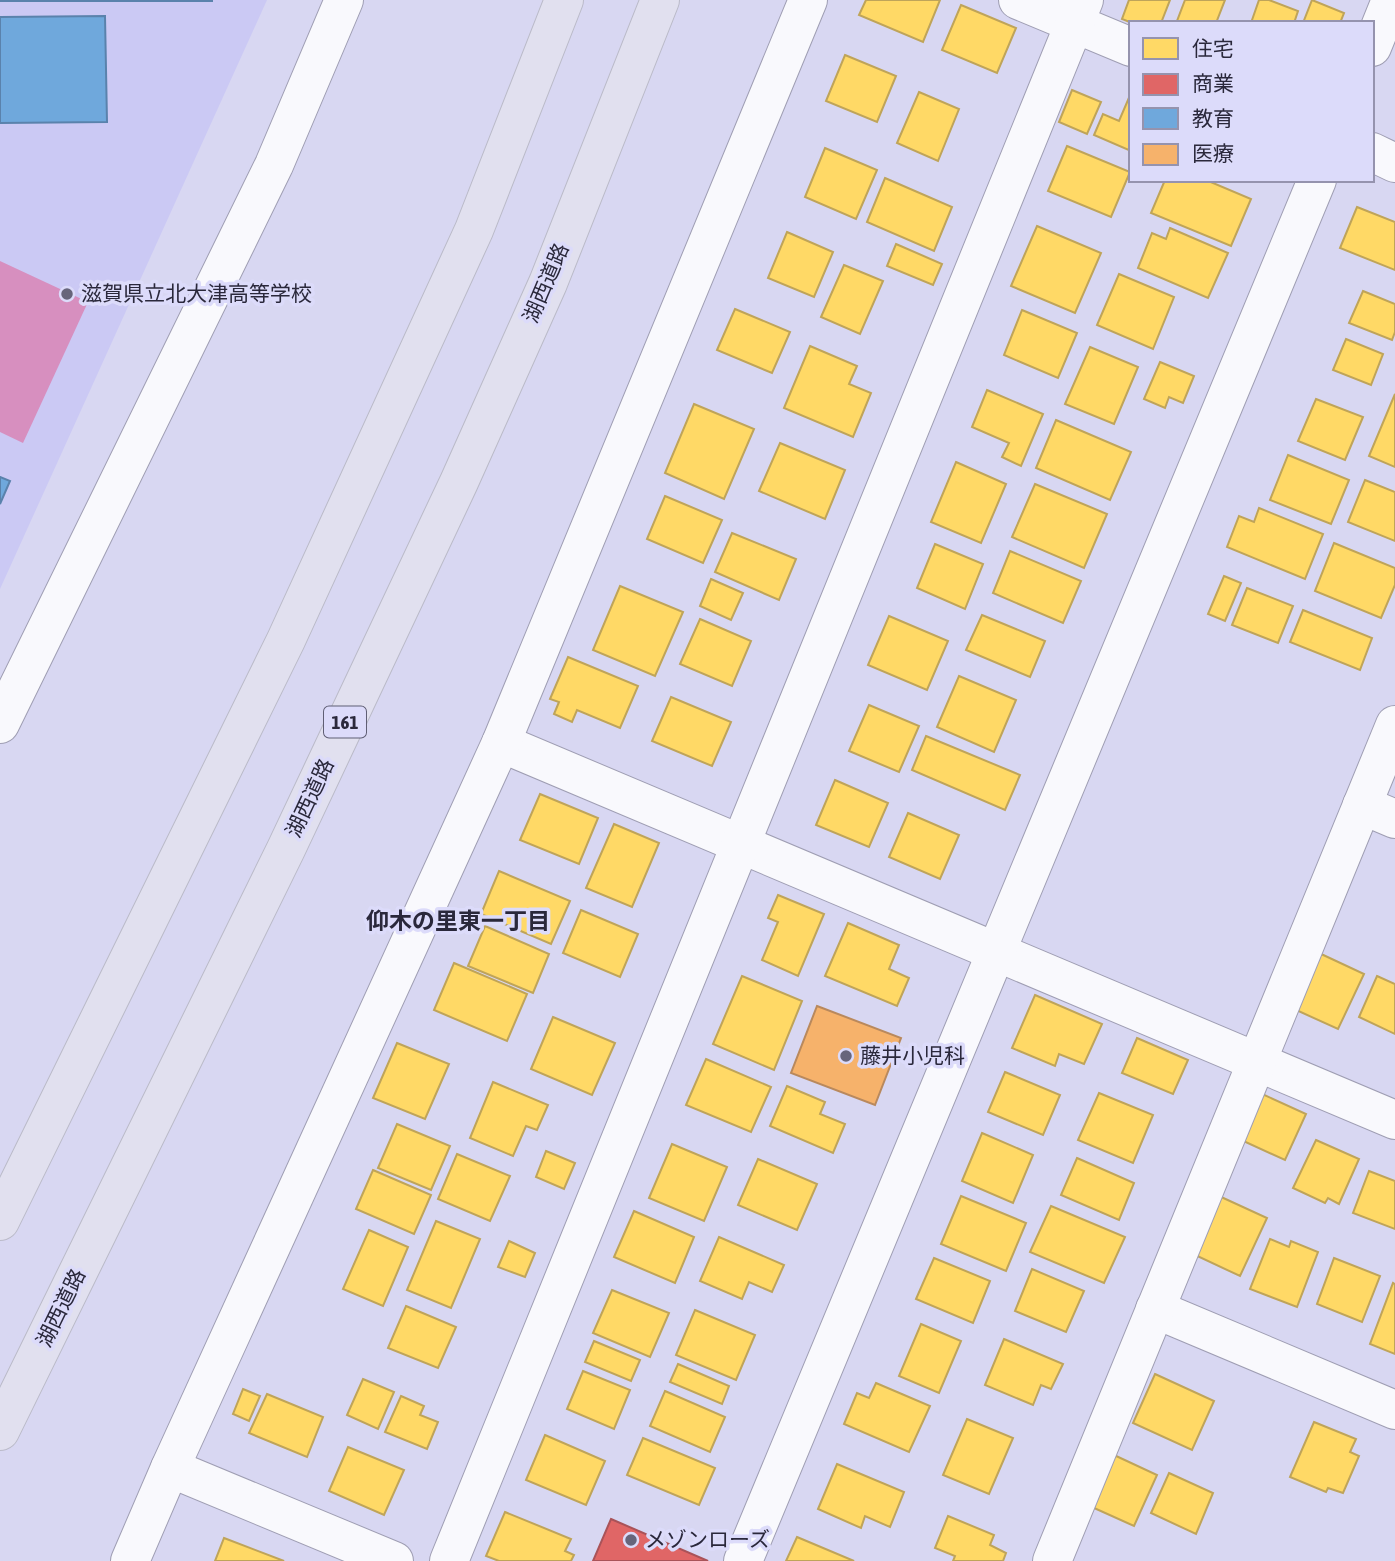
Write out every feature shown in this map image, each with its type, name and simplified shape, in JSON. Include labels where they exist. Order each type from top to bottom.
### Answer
[{"type":"highway","points":[[0,1221],[286,640],[474,230],[564,0]]},
{"type":"highway","name":"湖西道路","points":[[4,1425],[286,849],[459,482],[548,283],[660,0]]},
{"type":"street","points":[[2,716],[274,165],[344,0]]},
{"type":"street","points":[[130,1561],[501,743],[808,0]]},
{"type":"street","points":[[1018,0],[1079,12],[1129,46]]},
{"type":"street","points":[[1374,42],[1391,0]]},
{"type":"street","points":[[449,1561],[1079,12]]},
{"type":"street","points":[[1374,153],[1395,163]]},
{"type":"street","points":[[743,1561],[1316,182]]},
{"type":"street","points":[[1060,1558],[1155,1309],[1257,1061],[1378,812],[1395,725]]},
{"type":"street","points":[[501,743],[1395,1119]]},
{"type":"street","points":[[1155,1309],[1395,1410]]},
{"type":"street","points":[[170,1468],[394,1561]]},
{"type":"shaded area","name":"滋賀県立北大津高等学校","points":[[0,0],[267,0],[0,589]]},
{"type":"shaded area","points":[[0,261],[88,302],[23,443],[0,432]]},
{"type":"building: 住宅","points":[[866,0],[940,0],[923,42],[859,15]]},
{"type":"building: 住宅","points":[[1129,0],[1170,0],[1162,21],[1129,22],[1122,19]]},
{"type":"building: 住宅","points":[[1185,0],[1225,0],[1217,21],[1177,21]]},
{"type":"building: 住宅","points":[[1259,0],[1269,0],[1298,11],[1295,21],[1252,21]]},
{"type":"building: 住宅","points":[[1312,0],[1344,13],[1341,21],[1304,21]]},
{"type":"building: 住宅","points":[[961,5],[1016,28],[997,73],[942,50]]},
{"type":"building: 住宅","points":[[845,55],[896,76],[877,122],[826,101]]},
{"type":"building: 住宅","points":[[1072,90],[1101,102],[1087,134],[1059,122]]},
{"type":"building: 住宅","points":[[919,92],[959,109],[938,161],[897,143]]},
{"type":"building: 住宅","points":[[1129,98],[1129,150],[1094,135],[1103,114],[1119,121]]},
{"type":"building: 住宅","points":[[1067,146],[1129,172],[1111,217],[1048,191]]},
{"type":"building: 住宅","points":[[825,148],[877,170],[856,219],[805,197]]},
{"type":"building: 住宅","points":[[885,178],[952,207],[934,251],[867,222]]},
{"type":"building: 住宅","points":[[1164,182],[1211,182],[1251,199],[1231,246],[1151,213]]},
{"type":"building: 住宅","points":[[1357,207],[1395,222],[1395,270],[1340,248]]},
{"type":"building: 住宅","points":[[1037,226],[1101,253],[1075,313],[1011,286]]},
{"type":"building: 住宅","points":[[1170,228],[1228,253],[1208,298],[1138,268],[1152,233],[1166,239]]},
{"type":"building: 住宅","points":[[787,232],[833,252],[814,297],[768,278]]},
{"type":"building: 住宅","points":[[896,244],[942,264],[933,285],[887,266]]},
{"type":"building: 住宅","points":[[844,265],[883,281],[860,334],[821,317]]},
{"type":"building: 住宅","points":[[1119,274],[1174,297],[1153,349],[1097,325]]},
{"type":"building: 住宅","points":[[1363,291],[1395,304],[1395,332],[1392,340],[1349,323]]},
{"type":"building: 住宅","points":[[735,309],[790,332],[772,373],[717,350]]},
{"type":"building: 住宅","points":[[1022,310],[1077,333],[1058,378],[1004,355]]},
{"type":"building: 住宅","points":[[1346,339],[1383,354],[1371,385],[1333,370]]},
{"type":"building: 住宅","points":[[810,346],[857,366],[849,384],[871,393],[853,437],[784,408]]},
{"type":"building: 住宅","points":[[1090,347],[1138,367],[1114,424],[1065,404]]},
{"type":"building: 住宅","points":[[1160,362],[1194,376],[1183,403],[1169,397],[1165,408],[1144,399]]},
{"type":"building: 住宅","points":[[987,390],[1043,414],[1021,466],[1002,457],[1009,443],[972,427]]},
{"type":"building: 住宅","points":[[1395,394],[1395,467],[1369,456]]},
{"type":"building: 住宅","points":[[1316,399],[1363,417],[1345,460],[1298,441]]},
{"type":"building: 住宅","points":[[694,404],[754,429],[724,499],[665,473]]},
{"type":"building: 住宅","points":[[1056,420],[1131,452],[1110,500],[1036,468]]},
{"type":"building: 住宅","points":[[780,443],[845,470],[825,519],[759,491]]},
{"type":"building: 住宅","points":[[1288,455],[1349,480],[1331,524],[1270,500]]},
{"type":"building: 住宅","points":[[956,462],[1006,484],[981,543],[931,522]]},
{"type":"building: 住宅","points":[[1365,480],[1395,492],[1395,541],[1348,522]]},
{"type":"building: 住宅","points":[[1035,484],[1107,514],[1084,568],[1012,537]]},
{"type":"building: 住宅","points":[[665,496],[722,520],[703,563],[647,539]]},
{"type":"building: 住宅","points":[[1259,508],[1323,534],[1305,579],[1227,547],[1239,516],[1254,522]]},
{"type":"building: 住宅","points":[[732,533],[796,559],[779,600],[715,572]]},
{"type":"building: 住宅","points":[[1334,543],[1395,568],[1395,585],[1381,618],[1315,591]]},
{"type":"building: 住宅","points":[[935,544],[983,564],[965,609],[917,588]]},
{"type":"building: 住宅","points":[[1010,551],[1081,581],[1063,623],[993,593]]},
{"type":"building: 住宅","points":[[1224,576],[1241,583],[1225,621],[1208,614]]},
{"type":"building: 住宅","points":[[711,579],[743,593],[731,620],[700,606]]},
{"type":"building: 住宅","points":[[620,586],[683,612],[655,676],[593,650]]},
{"type":"building: 住宅","points":[[1247,588],[1293,606],[1278,643],[1232,625]]},
{"type":"building: 住宅","points":[[1303,610],[1372,638],[1360,670],[1290,642]]},
{"type":"building: 住宅","points":[[982,615],[1045,641],[1030,677],[966,650]]},
{"type":"building: 住宅","points":[[889,616],[948,641],[927,690],[868,665]]},
{"type":"building: 住宅","points":[[700,619],[751,641],[732,686],[680,664]]},
{"type":"building: 住宅","points":[[568,657],[638,686],[620,728],[577,710],[572,722],[554,714],[559,702],[550,699]]},
{"type":"building: 住宅","points":[[959,676],[1016,700],[994,752],[937,727]]},
{"type":"building: 住宅","points":[[671,697],[731,722],[712,766],[652,741]]},
{"type":"building: 住宅","points":[[869,705],[919,726],[899,772],[849,751]]},
{"type":"building: 住宅","points":[[926,736],[1020,775],[1005,810],[912,770]]},
{"type":"building: 住宅","points":[[835,780],[888,803],[869,847],[816,825]]},
{"type":"building: 住宅","points":[[540,794],[598,818],[579,864],[520,840]]},
{"type":"building: 住宅","points":[[908,813],[959,835],[940,879],[889,857]]},
{"type":"building: 住宅","points":[[614,824],[659,843],[632,907],[586,888]]},
{"type":"building: 住宅","points":[[499,871],[570,901],[551,944],[481,914]]},
{"type":"building: 住宅","points":[[778,895],[824,914],[798,976],[762,960],[778,922],[768,918]]},
{"type":"building: 住宅","points":[[581,910],[638,934],[620,977],[563,953]]},
{"type":"building: 住宅","points":[[848,923],[899,945],[889,969],[909,978],[897,1006],[825,976]]},
{"type":"building: 住宅","points":[[485,926],[549,954],[533,993],[468,966]]},
{"type":"building: 住宅","points":[[1319,953],[1364,974],[1338,1029],[1294,1009]]},
{"type":"building: 住宅","points":[[454,963],[527,994],[507,1041],[434,1010]]},
{"type":"building: 住宅","points":[[742,976],[802,1001],[774,1070],[713,1044]]},
{"type":"building: 住宅","points":[[1377,976],[1395,984],[1395,1034],[1359,1017]]},
{"type":"building: 住宅","points":[[1035,995],[1102,1024],[1084,1064],[1059,1054],[1055,1066],[1012,1048]]},
{"type":"building: 住宅","points":[[553,1017],[615,1043],[592,1095],[531,1069]]},
{"type":"building: 住宅","points":[[1137,1038],[1188,1060],[1173,1094],[1122,1073]]},
{"type":"building: 住宅","points":[[397,1043],[449,1064],[425,1119],[373,1098]]},
{"type":"building: 住宅","points":[[706,1059],[771,1087],[751,1132],[686,1105]]},
{"type":"building: 住宅","points":[[1005,1072],[1060,1095],[1043,1135],[988,1112]]},
{"type":"building: 住宅","points":[[493,1082],[548,1105],[537,1130],[526,1126],[513,1156],[470,1138]]},
{"type":"building: 住宅","points":[[787,1086],[825,1102],[820,1114],[845,1124],[833,1153],[770,1126]]},
{"type":"building: 住宅","points":[[1099,1093],[1153,1115],[1133,1163],[1078,1140]]},
{"type":"building: 住宅","points":[[1260,1093],[1306,1114],[1285,1160],[1239,1139]]},
{"type":"building: 住宅","points":[[397,1124],[450,1146],[431,1190],[378,1168]]},
{"type":"building: 住宅","points":[[982,1133],[1033,1155],[1013,1203],[962,1181]]},
{"type":"building: 住宅","points":[[1316,1140],[1359,1159],[1339,1204],[1328,1198],[1325,1203],[1293,1188]]},
{"type":"building: 住宅","points":[[672,1144],[727,1167],[704,1221],[649,1198]]},
{"type":"building: 住宅","points":[[546,1151],[575,1163],[564,1189],[536,1177]]},
{"type":"building: 住宅","points":[[457,1154],[510,1176],[490,1221],[438,1199]]},
{"type":"building: 住宅","points":[[1077,1158],[1134,1183],[1119,1220],[1061,1195]]},
{"type":"building: 住宅","points":[[758,1159],[817,1184],[797,1230],[738,1205]]},
{"type":"building: 住宅","points":[[373,1170],[431,1195],[414,1234],[356,1209]]},
{"type":"building: 住宅","points":[[1369,1171],[1395,1181],[1395,1229],[1353,1213]]},
{"type":"building: 住宅","points":[[961,1196],[1026,1223],[1006,1271],[941,1244]]},
{"type":"building: 住宅","points":[[1219,1196],[1267,1218],[1240,1276],[1193,1254]]},
{"type":"building: 住宅","points":[[1051,1206],[1125,1237],[1104,1283],[1030,1252]]},
{"type":"building: 住宅","points":[[634,1211],[694,1237],[675,1283],[614,1257]]},
{"type":"building: 住宅","points":[[436,1221],[480,1239],[451,1308],[407,1290]]},
{"type":"building: 住宅","points":[[369,1230],[408,1247],[383,1306],[343,1289]]},
{"type":"building: 住宅","points":[[719,1237],[784,1265],[772,1292],[749,1282],[742,1299],[700,1281]]},
{"type":"building: 住宅","points":[[1270,1239],[1289,1247],[1291,1241],[1318,1252],[1297,1307],[1250,1289]]},
{"type":"building: 住宅","points":[[509,1241],[535,1253],[525,1277],[498,1267]]},
{"type":"building: 住宅","points":[[934,1258],[990,1281],[973,1323],[916,1299]]},
{"type":"building: 住宅","points":[[1334,1258],[1380,1276],[1362,1322],[1317,1304]]},
{"type":"building: 住宅","points":[[1032,1269],[1084,1291],[1066,1332],[1015,1311]]},
{"type":"building: 住宅","points":[[1393,1283],[1395,1284],[1395,1354],[1370,1344]]},
{"type":"building: 住宅","points":[[612,1290],[669,1313],[650,1357],[593,1333]]},
{"type":"building: 住宅","points":[[406,1306],[456,1327],[438,1368],[388,1348]]},
{"type":"building: 住宅","points":[[695,1310],[755,1335],[736,1380],[676,1355]]},
{"type":"building: 住宅","points":[[921,1324],[961,1341],[939,1393],[899,1376]]},
{"type":"building: 住宅","points":[[1004,1339],[1063,1364],[1051,1389],[1041,1385],[1033,1405],[985,1385]]},
{"type":"building: 住宅","points":[[594,1341],[640,1360],[631,1381],[585,1362]]},
{"type":"building: 住宅","points":[[678,1364],[729,1386],[722,1404],[670,1382]]},
{"type":"building: 住宅","points":[[583,1371],[630,1390],[614,1429],[567,1409]]},
{"type":"building: 住宅","points":[[1155,1374],[1214,1401],[1192,1450],[1133,1423]]},
{"type":"building: 住宅","points":[[363,1379],[394,1392],[378,1429],[347,1415]]},
{"type":"building: 住宅","points":[[876,1383],[930,1406],[909,1452],[844,1424],[857,1393],[869,1398]]},
{"type":"building: 住宅","points":[[243,1389],[260,1396],[249,1421],[233,1414]]},
{"type":"building: 住宅","points":[[665,1391],[725,1417],[710,1452],[650,1426]]},
{"type":"building: 住宅","points":[[267,1394],[323,1417],[307,1457],[249,1433]]},
{"type":"building: 住宅","points":[[401,1396],[424,1406],[420,1415],[438,1422],[427,1449],[385,1432]]},
{"type":"building: 住宅","points":[[967,1419],[1013,1438],[989,1494],[943,1475]]},
{"type":"building: 住宅","points":[[1314,1422],[1356,1439],[1350,1452],[1359,1456],[1343,1493],[1328,1488],[1326,1492],[1290,1477]]},
{"type":"building: 住宅","points":[[545,1435],[605,1461],[586,1505],[526,1480]]},
{"type":"building: 住宅","points":[[643,1438],[715,1468],[699,1505],[627,1475]]},
{"type":"building: 住宅","points":[[348,1447],[404,1470],[384,1515],[329,1491]]},
{"type":"building: 住宅","points":[[1114,1455],[1157,1475],[1134,1526],[1083,1503]]},
{"type":"building: 住宅","points":[[837,1464],[904,1492],[890,1527],[865,1516],[861,1528],[818,1509]]},
{"type":"building: 住宅","points":[[1169,1473],[1213,1493],[1196,1534],[1151,1513]]},
{"type":"building: 住宅","points":[[505,1512],[571,1539],[565,1551],[574,1555],[571,1561],[499,1561],[486,1556]]},
{"type":"building: 住宅","points":[[948,1516],[994,1535],[990,1545],[1006,1553],[1003,1561],[953,1561],[955,1556],[935,1548]]},
{"type":"building: 住宅","points":[[797,1537],[854,1561],[786,1561]]},
{"type":"building: 住宅","points":[[224,1538],[284,1561],[215,1561]]},
{"type":"building: 商業","name":"メゾンローズ","points":[[611,1519],[708,1561],[593,1561]]},
{"type":"building: 教育","points":[[212,0],[212,1],[0,1]]},
{"type":"building: 教育","points":[[105,16],[107,122],[0,123],[0,17]]},
{"type":"building: 教育","points":[[0,477],[10,481],[0,504]]},
{"type":"building: 医療","name":"藤井小児科","points":[[817,1006],[901,1038],[875,1105],[791,1073]]},
{"type":"place","name":"滋賀県立北大津高等学校","points":[[67,294]]},
{"type":"place","name":"藤井小児科","points":[[846,1056]]},
{"type":"place","name":"メゾンローズ","points":[[631,1540]]},
{"type":"district","name":"仰木の里東一丁目","points":[[458,921]]}]
